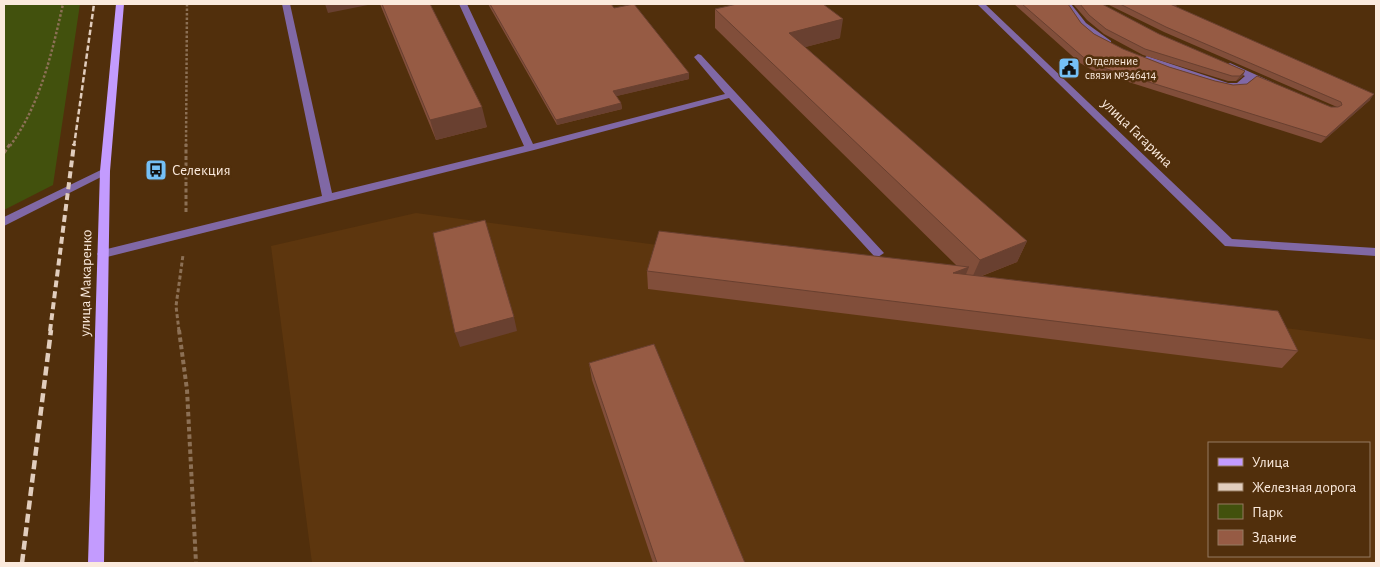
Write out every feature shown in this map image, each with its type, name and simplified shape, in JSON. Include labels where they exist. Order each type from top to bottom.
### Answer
[{"type":"main road","name":"улица Макаренко","points":[[96,563],[105,171],[120,4]]},
{"type":"street","points":[[286,4],[328,199]]},
{"type":"street","points":[[463,4],[530,148]]},
{"type":"street","name":"улица Гагарина","points":[[981,4],[1229,243],[1376,252]]},
{"type":"street","points":[[1067,4],[1083,25],[1102,40],[1117,47]]},
{"type":"street","points":[[698,57],[730,95],[878,253]]},
{"type":"street","points":[[1142,58],[1227,86],[1239,86],[1252,75]]},
{"type":"street","points":[[1219,61],[1278,86]]},
{"type":"street","points":[[103,254],[530,148],[730,95]]},
{"type":"street","points":[[4,222],[105,171]]},
{"type":"path","points":[[4,152],[24,126],[28,117],[50,60],[63,4]]},
{"type":"path","points":[[187,4],[185,235],[176,306],[187,390],[196,563]]},
{"type":"shaded area","points":[[416,213],[1376,340],[1376,563],[312,563],[271,246]]},
{"type":"green space","points":[[4,4],[80,4],[53,185],[4,210]]},
{"type":"building","points":[[382,4],[430,4],[482,107],[430,120]]},
{"type":"building","points":[[490,4],[611,4],[614,8],[634,4],[689,73],[613,91],[621,103],[556,120]]},
{"type":"building","points":[[737,4],[823,4],[843,19],[789,33],[1027,241],[980,260],[715,9]]},
{"type":"building","points":[[1022,4],[1068,4],[1081,23],[1094,34],[1123,49],[1169,67],[1233,85],[1247,84],[1257,76],[1331,107],[1342,105],[1341,102],[1166,27],[1120,4],[1170,4],[1374,94],[1326,137],[1097,66],[1083,57]]},
{"type":"building","points":[[1080,4],[1102,4],[1159,34],[1245,71],[1240,76],[1232,76],[1145,49],[1106,29],[1089,15]]},
{"type":"building","points":[[485,220],[514,317],[455,333],[433,233]]},
{"type":"building","points":[[659,231],[969,267],[953,273],[1278,311],[1298,351],[647,271]]},
{"type":"building","points":[[654,344],[745,563],[657,563],[589,363]]},
{"type":"railway","points":[[74,146],[94,4]]},
{"type":"railway","points":[[50,331],[74,144]]},
{"type":"railway","points":[[22,563],[51,330]]},
{"type":"place","name":"Отделение связи №346414","points":[[1069,68]]},
{"type":"place","name":"Селекция","points":[[156,170]]}]
